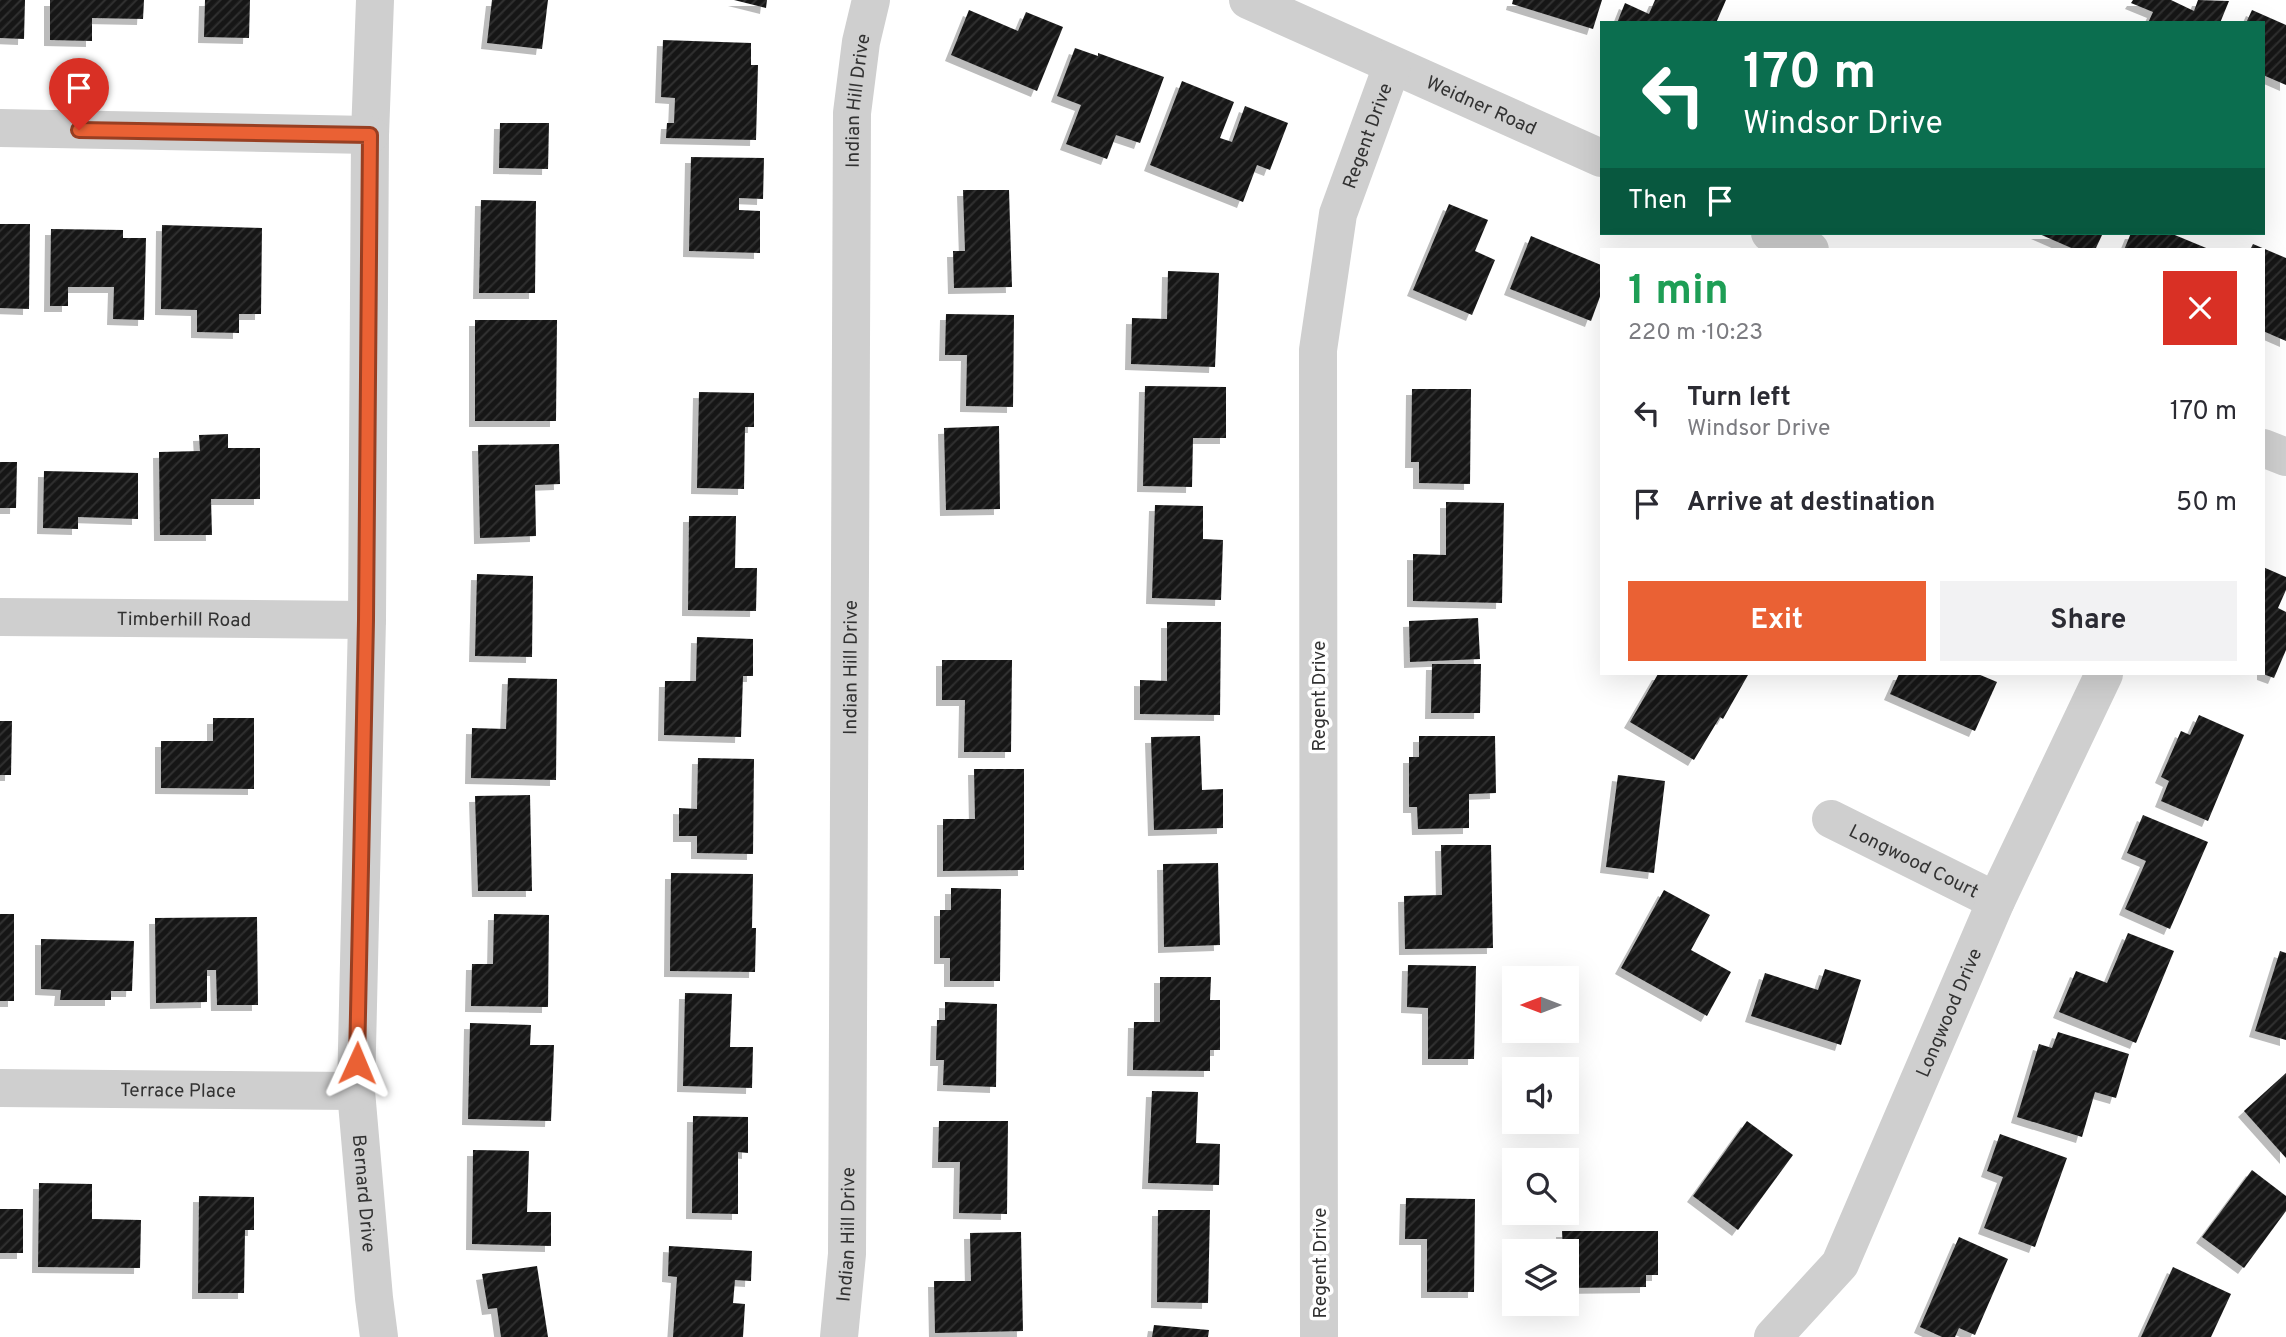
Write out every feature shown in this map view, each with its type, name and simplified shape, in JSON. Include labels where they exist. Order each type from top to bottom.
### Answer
[{"type":"street","name":"Bernard Drive","points":[[375,0],[370,135],[366,620],[356,1091],[379,1337]]},
{"type":"street","name":"Indian Hill Drive","points":[[839,1337],[847,1254],[852,113],[861,42],[871,0]]},
{"type":"street","name":"Weidner Road","points":[[1248,0],[1600,158]]},
{"type":"street","name":"Regent Drive","points":[[1319,1337],[1318,350],[1338,214],[1392,66]]},
{"type":"street","points":[[0,128],[370,135]]},
{"type":"street","points":[[1775,235],[1805,248]]},
{"type":"street","points":[[2265,449],[2286,457]]},
{"type":"street","name":"Timberhill Road","points":[[0,617],[366,620]]},
{"type":"street","name":"Longwood Drive","points":[[1773,1337],[1840,1264],[1996,901],[2104,675]]},
{"type":"street","name":"Longwood Court","points":[[1831,820],[1996,901]]},
{"type":"street","name":"Terrace Place","points":[[0,1088],[356,1091]]},
{"type":"building","points":[[0,0],[25,0],[24,39],[0,38]]},
{"type":"building","points":[[50,0],[144,0],[143,19],[92,18],[92,41],[50,40]]},
{"type":"building","points":[[205,0],[250,0],[249,38],[204,37]]},
{"type":"building","points":[[492,0],[548,0],[542,49],[487,43]]},
{"type":"building","points":[[734,0],[767,0],[766,8]]},
{"type":"building","points":[[1513,0],[1602,0],[1593,29],[1512,4]]},
{"type":"building","points":[[1655,0],[1726,0],[1717,21],[1618,21],[1625,3],[1649,14]]},
{"type":"building","points":[[2133,0],[2171,0],[2194,11],[2198,0],[2229,1],[2221,21],[2149,21],[2153,12],[2131,3]]},
{"type":"building","points":[[969,10],[1018,31],[1026,12],[1063,27],[1037,91],[951,55]]},
{"type":"building","points":[[2252,10],[2286,25],[2286,85],[2265,76],[2265,21],[2247,21]]},
{"type":"building","points":[[663,40],[751,43],[751,65],[758,65],[756,140],[666,138],[667,123],[674,123],[675,98],[661,97]]},
{"type":"building","points":[[1075,48],[1098,56],[1098,53],[1164,77],[1140,143],[1116,135],[1107,159],[1066,144],[1081,105],[1057,96]]},
{"type":"building","points":[[1182,81],[1234,102],[1220,138],[1232,142],[1245,106],[1288,123],[1270,170],[1257,165],[1243,202],[1150,165]]},
{"type":"building","points":[[500,123],[549,123],[548,169],[499,168]]},
{"type":"building","points":[[691,157],[764,158],[763,199],[739,198],[739,210],[760,211],[760,253],[689,251]]},
{"type":"building","points":[[963,190],[1009,190],[1012,287],[954,288],[953,251],[965,251]]},
{"type":"building","points":[[481,200],[536,201],[535,293],[479,293]]},
{"type":"building","points":[[1449,204],[1488,220],[1475,251],[1495,260],[1472,315],[1413,290]]},
{"type":"building","points":[[0,224],[30,224],[29,309],[0,308]]},
{"type":"building","points":[[162,225],[262,228],[261,314],[239,314],[239,333],[197,332],[197,310],[161,309]]},
{"type":"building","points":[[51,229],[123,230],[123,238],[146,238],[144,320],[113,319],[114,287],[68,287],[68,306],[50,306]]},
{"type":"building","points":[[2042,235],[2102,235],[2096,248],[2071,248]]},
{"type":"building","points":[[2130,235],[2175,235],[2206,248],[2125,248]]},
{"type":"building","points":[[1531,236],[1600,265],[1600,297],[1591,321],[1510,289]]},
{"type":"building","points":[[2265,249],[2286,258],[2286,341],[2265,332]]},
{"type":"building","points":[[1168,271],[1219,273],[1215,367],[1131,364],[1132,318],[1167,319]]},
{"type":"building","points":[[946,314],[1014,315],[1013,407],[966,406],[967,355],[945,355]]},
{"type":"building","points":[[475,320],[557,320],[556,421],[475,421]]},
{"type":"building","points":[[1145,386],[1226,387],[1226,438],[1193,438],[1192,487],[1143,486]]},
{"type":"building","points":[[1412,389],[1471,389],[1470,484],[1419,483],[1419,462],[1411,462]]},
{"type":"building","points":[[699,392],[754,393],[754,427],[745,427],[744,489],[697,488]]},
{"type":"building","points":[[999,426],[1000,509],[946,510],[944,428]]},
{"type":"building","points":[[228,434],[228,448],[260,448],[260,499],[211,499],[212,535],[160,535],[159,452],[200,451],[199,435]]},
{"type":"building","points":[[559,444],[560,484],[535,485],[536,536],[480,538],[478,445]]},
{"type":"building","points":[[0,462],[17,462],[16,508],[0,508]]},
{"type":"building","points":[[44,471],[138,473],[138,519],[78,517],[78,529],[43,528]]},
{"type":"building","points":[[1446,502],[1504,503],[1502,603],[1413,601],[1413,554],[1446,555]]},
{"type":"building","points":[[1155,505],[1203,506],[1203,539],[1223,540],[1221,600],[1152,598]]},
{"type":"building","points":[[689,516],[736,516],[735,568],[757,568],[756,611],[688,610]]},
{"type":"building","points":[[2265,568],[2286,577],[2286,590],[2278,608],[2286,612],[2286,650],[2274,678],[2265,675]]},
{"type":"building","points":[[477,574],[533,576],[532,657],[475,656]]},
{"type":"building","points":[[1478,618],[1480,659],[1410,662],[1409,621]]},
{"type":"building","points":[[1167,622],[1221,622],[1220,715],[1140,714],[1140,680],[1167,681]]},
{"type":"building","points":[[697,637],[753,639],[753,676],[743,676],[741,737],[664,735],[665,681],[696,681]]},
{"type":"building","points":[[942,660],[1012,660],[1011,752],[964,752],[965,700],[942,700]]},
{"type":"building","points":[[1432,664],[1481,664],[1480,713],[1431,713]]},
{"type":"building","points":[[1657,675],[1748,675],[1723,719],[1720,717],[1694,760],[1630,722]]},
{"type":"building","points":[[1899,675],[1980,675],[1997,682],[1975,731],[1890,694]]},
{"type":"building","points":[[508,678],[557,679],[556,780],[471,778],[472,728],[506,729]]},
{"type":"building","points":[[2199,715],[2244,735],[2208,821],[2161,801],[2169,781],[2161,777],[2181,731],[2190,735]]},
{"type":"building","points":[[213,718],[254,718],[254,789],[161,788],[161,741],[213,741]]},
{"type":"building","points":[[0,721],[12,721],[11,775],[0,775]]},
{"type":"building","points":[[1200,736],[1202,790],[1223,789],[1223,828],[1154,830],[1151,737]]},
{"type":"building","points":[[1419,736],[1495,736],[1496,793],[1469,794],[1469,828],[1418,829],[1417,807],[1409,807],[1409,757],[1419,757]]},
{"type":"building","points":[[698,758],[754,759],[753,854],[697,853],[697,836],[679,836],[679,808],[697,809]]},
{"type":"building","points":[[974,769],[1024,769],[1024,870],[943,871],[943,819],[975,819]]},
{"type":"building","points":[[1618,775],[1665,781],[1654,873],[1606,867]]},
{"type":"building","points":[[530,795],[532,891],[478,891],[475,796]]},
{"type":"building","points":[[2143,815],[2208,842],[2170,929],[2125,909],[2146,861],[2127,853]]},
{"type":"building","points":[[1441,845],[1491,845],[1493,948],[1405,949],[1404,896],[1442,895]]},
{"type":"building","points":[[1218,863],[1220,945],[1164,947],[1163,864]]},
{"type":"building","points":[[671,873],[753,874],[752,928],[756,928],[755,972],[670,971]]},
{"type":"building","points":[[951,888],[1001,889],[1000,981],[950,981],[950,958],[940,958],[940,910],[951,910]]},
{"type":"building","points":[[1664,890],[1710,915],[1691,950],[1731,972],[1707,1016],[1621,968]]},
{"type":"building","points":[[0,914],[14,914],[14,1001],[0,1001]]},
{"type":"building","points":[[494,914],[549,915],[548,1007],[471,1006],[472,964],[493,964]]},
{"type":"building","points":[[257,917],[258,1005],[217,1005],[216,970],[207,970],[207,1002],[156,1003],[155,918]]},
{"type":"building","points":[[2128,933],[2174,951],[2136,1043],[2059,1012],[2076,971],[2107,983]]},
{"type":"building","points":[[41,939],[134,941],[132,991],[111,991],[111,1000],[60,1000],[61,990],[41,989]]},
{"type":"building","points":[[2280,951],[2286,953],[2286,1040],[2255,1031]]},
{"type":"building","points":[[1408,965],[1476,966],[1474,1059],[1428,1059],[1428,1008],[1407,1007]]},
{"type":"building","points":[[1825,969],[1861,980],[1841,1045],[1751,1016],[1765,973],[1818,990]]},
{"type":"building","points":[[1160,977],[1211,977],[1210,1000],[1220,1000],[1220,1050],[1210,1050],[1210,1071],[1133,1070],[1134,1022],[1160,1022]]},
{"type":"building","points":[[685,993],[732,994],[730,1047],[753,1047],[752,1088],[683,1086]]},
{"type":"building","points":[[945,1002],[997,1004],[996,1087],[943,1085],[944,1060],[936,1060],[937,1020],[945,1020]]},
{"type":"building","points":[[470,1023],[531,1025],[530,1045],[554,1045],[551,1121],[468,1119]]},
{"type":"building","points":[[2058,1032],[2129,1054],[2116,1098],[2095,1092],[2082,1137],[2017,1117],[2039,1044],[2052,1048]]},
{"type":"building","points":[[2286,1073],[2286,1158],[2244,1111]]},
{"type":"building","points":[[1152,1091],[1198,1092],[1196,1143],[1220,1144],[1219,1185],[1148,1183]]},
{"type":"building","points":[[693,1116],[748,1117],[748,1153],[738,1152],[738,1214],[692,1213]]},
{"type":"building","points":[[939,1121],[1008,1121],[1007,1214],[959,1213],[960,1162],[938,1162]]},
{"type":"building","points":[[1747,1121],[1793,1155],[1738,1230],[1693,1196]]},
{"type":"building","points":[[2000,1134],[2067,1158],[2035,1247],[1984,1228],[2003,1177],[1987,1171]]},
{"type":"building","points":[[473,1150],[529,1151],[527,1212],[551,1212],[551,1246],[472,1244]]},
{"type":"building","points":[[2252,1170],[2286,1196],[2286,1211],[2244,1268],[2202,1237]]},
{"type":"building","points":[[39,1183],[92,1184],[92,1219],[141,1220],[140,1268],[38,1267]]},
{"type":"building","points":[[199,1196],[254,1197],[254,1230],[245,1230],[244,1293],[198,1293]]},
{"type":"building","points":[[1406,1198],[1475,1199],[1474,1292],[1427,1292],[1427,1239],[1405,1239]]},
{"type":"building","points":[[0,1209],[23,1209],[23,1253],[0,1253]]},
{"type":"building","points":[[1158,1210],[1210,1210],[1208,1303],[1157,1302]]},
{"type":"building","points":[[1562,1231],[1658,1231],[1658,1275],[1646,1275],[1646,1287],[1579,1288],[1579,1239],[1562,1239]]},
{"type":"building","points":[[1021,1232],[1023,1331],[935,1333],[934,1281],[971,1281],[970,1233]]},
{"type":"building","points":[[1959,1237],[2008,1259],[1975,1335],[1959,1328],[1955,1337],[1942,1337],[1920,1327]]},
{"type":"building","points":[[669,1246],[752,1251],[751,1281],[735,1280],[733,1303],[745,1304],[743,1337],[673,1337],[677,1277],[668,1276]]},
{"type":"building","points":[[537,1266],[548,1337],[501,1337],[497,1308],[488,1309],[482,1274]]},
{"type":"building","points":[[2173,1267],[2231,1294],[2211,1337],[2141,1337]]},
{"type":"building","points":[[1154,1325],[1209,1330],[1208,1337],[1152,1337]]},
{"type":"route","points":[[79,130],[370,135],[366,620],[357,1063]]}]
